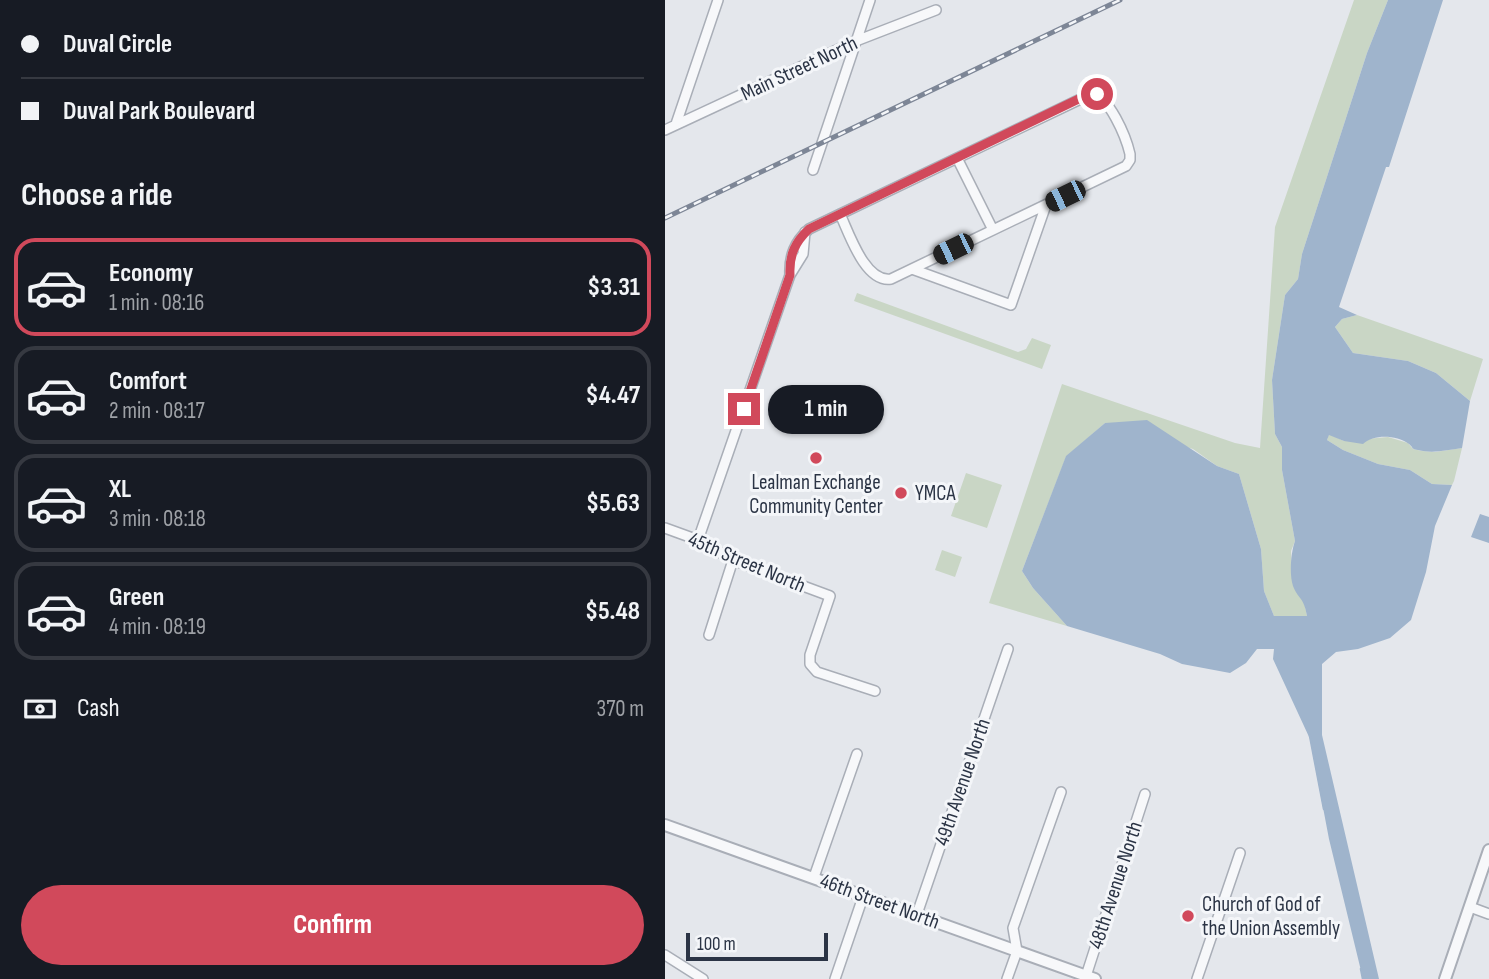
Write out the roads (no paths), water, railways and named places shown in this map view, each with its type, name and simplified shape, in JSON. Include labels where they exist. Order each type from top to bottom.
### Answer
[{"type":"street","points":[[677,124],[718,0]]},
{"type":"street","points":[[813,170],[870,0]]},
{"type":"street","name":"Main Street North","points":[[665,130],[856,41],[936,10]]},
{"type":"street","points":[[698,540],[790,275],[792,252],[807,231],[840,214],[1087,95],[1097,94],[1106,102],[1128,145],[1130,160],[1126,166],[885,280],[871,274],[867,269],[840,214]]},
{"type":"street","points":[[957,158],[993,230]]},
{"type":"street","points":[[912,269],[1011,305],[1046,205]]},
{"type":"street","name":"45th Street North","points":[[665,528],[698,540],[733,560],[830,596],[810,655],[810,664],[817,672],[875,691]]},
{"type":"street","points":[[709,635],[733,560]]},
{"type":"street","name":"49th Avenue North","points":[[917,914],[1008,649]]},
{"type":"street","points":[[814,877],[857,754]]},
{"type":"street","points":[[1007,979],[1017,951],[1013,928],[1061,792]]},
{"type":"street","name":"48th Avenue North","points":[[1090,977],[1145,794]]},
{"type":"street","name":"46th Street North","points":[[665,825],[1090,977]]},
{"type":"street","points":[[1445,979],[1489,850]]},
{"type":"street","points":[[1197,979],[1240,853]]},
{"type":"street","points":[[835,979],[864,894]]},
{"type":"street","points":[[1469,906],[1489,914]]},
{"type":"street","points":[[665,955],[703,979]]},
{"type":"water","points":[[1388,0],[1443,0],[1389,167],[1386,167],[1339,307],[1357,315],[1342,319],[1335,327],[1353,353],[1408,361],[1436,373],[1470,401],[1462,448],[1424,451],[1413,449],[1398,439],[1385,437],[1363,444],[1329,435],[1327,440],[1343,450],[1378,464],[1410,470],[1432,484],[1452,485],[1435,526],[1426,572],[1411,620],[1390,638],[1358,649],[1336,652],[1322,664],[1322,735],[1379,979],[1363,979],[1329,839],[1310,739],[1273,659],[1274,649],[1257,649],[1246,663],[1230,673],[1182,664],[1160,654],[1067,626],[1033,588],[1022,571],[1066,456],[1105,423],[1147,420],[1217,466],[1239,474],[1261,549],[1264,591],[1274,616],[1307,616],[1292,581],[1291,563],[1295,541],[1282,470],[1282,447],[1275,434],[1272,380],[1285,295],[1298,279],[1302,254],[1367,53]]},
{"type":"water","points":[[1480,514],[1489,517],[1489,543],[1471,537]]},
{"type":"waterway","points":[[1310,736],[1324,809]]},
{"type":"waterway","points":[[1361,969],[1363,979]]},
{"type":"railway","points":[[665,218],[1120,0]]},
{"type":"place","name":"Lealman Exchange Community Center","points":[[816,458]]},
{"type":"place","name":"YMCA","points":[[901,493]]},
{"type":"place","name":"Church of God of the Union Assembly","points":[[1188,916]]}]
